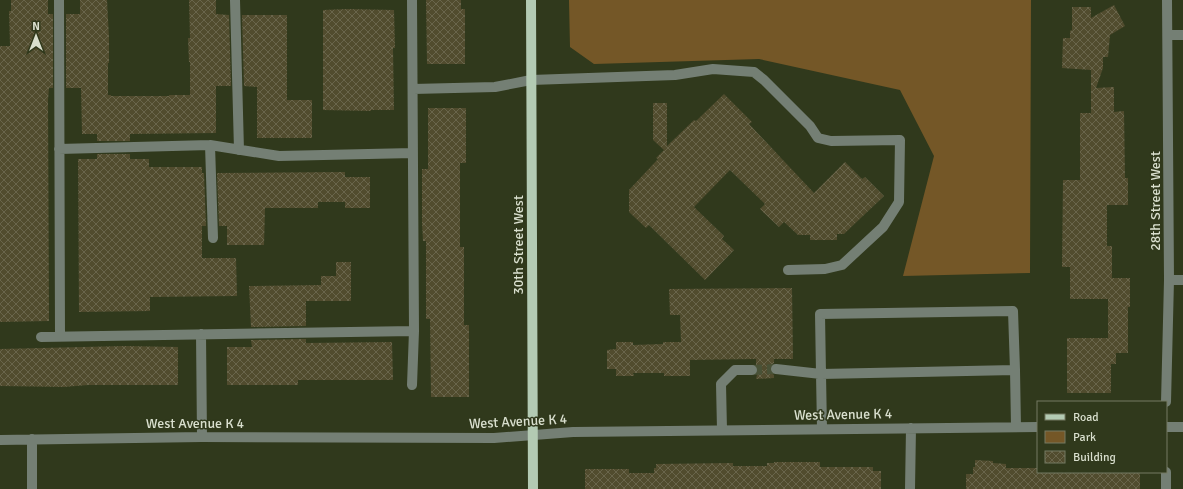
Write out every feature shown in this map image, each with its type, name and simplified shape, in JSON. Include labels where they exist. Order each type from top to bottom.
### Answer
[{"type":"main road","name":"30th Street West","points":[[531,0],[534,435],[533,489]]},
{"type":"street","points":[[59,0],[60,336]]},
{"type":"street","points":[[235,0],[239,150]]},
{"type":"street","points":[[412,0],[414,331],[412,385]]},
{"type":"street","name":"28th Street West","points":[[1166,401],[1169,280],[1168,0]]},
{"type":"street","points":[[1168,35],[1183,35]]},
{"type":"street","points":[[413,89],[495,87],[531,80],[675,75],[713,69],[754,72],[810,126],[818,138],[831,141],[900,140],[899,202],[883,227],[842,265],[825,269],[788,270]]},
{"type":"street","points":[[59,149],[210,145],[280,156],[413,153]]},
{"type":"street","points":[[210,145],[213,238]]},
{"type":"street","points":[[1169,280],[1183,280]]},
{"type":"street","points":[[822,429],[820,314],[1013,311],[1016,370],[1016,427]]},
{"type":"street","points":[[41,337],[414,331]]},
{"type":"street","points":[[201,334],[202,437]]},
{"type":"street","points":[[776,369],[821,374],[1016,370]]},
{"type":"street","points":[[722,430],[721,384],[735,370],[752,370]]},
{"type":"street","name":"West Avenue K 4","points":[[0,440],[202,437],[494,438],[573,432],[1037,427]]},
{"type":"street","points":[[1167,427],[1183,427]]},
{"type":"street","points":[[910,489],[911,428]]},
{"type":"street","points":[[32,439],[32,489]]},
{"type":"street","points":[[1166,473],[1166,489]]},
{"type":"green space","points":[[569,0],[1031,0],[1030,273],[903,276],[934,156],[900,90],[759,59],[594,64],[570,47]]},
{"type":"building","points":[[11,0],[48,0],[48,14],[53,14],[53,88],[49,88],[48,100],[49,321],[0,322],[0,46],[10,46],[9,11],[11,11]]},
{"type":"building","points":[[80,0],[107,0],[109,38],[108,95],[169,96],[190,95],[188,38],[190,38],[189,0],[216,0],[216,14],[229,15],[231,86],[216,86],[216,133],[130,134],[130,141],[97,141],[97,134],[82,134],[81,88],[66,88],[66,14],[80,14]]},
{"type":"building","points":[[426,0],[461,0],[461,9],[465,9],[465,64],[427,64]]},
{"type":"building","points":[[1114,5],[1125,26],[1110,35],[1108,57],[1103,57],[1103,68],[1096,88],[1114,87],[1114,112],[1124,111],[1125,178],[1128,178],[1128,205],[1107,205],[1107,246],[1112,246],[1112,278],[1130,278],[1130,307],[1128,307],[1128,353],[1116,353],[1116,364],[1111,364],[1111,393],[1067,393],[1067,338],[1108,338],[1108,299],[1070,299],[1070,267],[1062,267],[1063,180],[1080,180],[1080,113],[1091,113],[1091,70],[1062,68],[1063,38],[1070,38],[1070,31],[1072,30],[1072,7],[1091,7],[1091,18]]},
{"type":"building","points":[[323,10],[394,10],[394,110],[323,110]]},
{"type":"building","points":[[242,15],[287,15],[287,100],[312,100],[312,138],[257,138],[257,87],[244,86]]},
{"type":"building","points":[[724,94],[752,122],[749,124],[814,193],[845,162],[862,179],[865,177],[884,196],[844,234],[837,234],[837,240],[810,240],[810,235],[798,235],[784,222],[779,227],[760,209],[765,204],[730,170],[694,207],[724,236],[722,239],[734,250],[705,280],[649,225],[646,228],[629,212],[629,190],[658,159],[656,158],[664,150],[653,140],[653,103],[667,103],[667,146]]},
{"type":"building","points":[[428,108],[466,108],[466,163],[460,163],[460,247],[464,247],[464,325],[469,325],[469,397],[431,397],[430,319],[426,319],[426,241],[423,241],[422,223],[422,169],[428,169]]},
{"type":"building","points":[[97,154],[130,154],[130,159],[149,159],[149,167],[202,167],[202,173],[204,173],[206,226],[202,226],[202,258],[236,258],[237,296],[150,297],[150,311],[79,312],[78,159],[97,159]]},
{"type":"building","points":[[345,172],[345,177],[370,177],[370,208],[345,208],[345,202],[318,202],[318,208],[265,208],[264,245],[227,245],[227,226],[219,226],[217,173]]},
{"type":"building","points":[[336,262],[351,262],[351,301],[306,301],[306,326],[251,327],[249,286],[321,285],[321,276],[336,276]]},
{"type":"building","points":[[792,288],[793,359],[774,359],[770,372],[774,375],[774,378],[756,379],[758,370],[756,359],[690,360],[690,376],[664,376],[664,373],[633,373],[634,376],[616,376],[616,369],[607,369],[607,350],[616,349],[616,342],[633,342],[633,345],[681,342],[680,315],[670,315],[669,289]]},
{"type":"building","points":[[306,339],[306,343],[392,342],[393,380],[298,380],[298,385],[227,385],[227,347],[252,347],[251,340]]},
{"type":"building","points":[[125,346],[178,347],[178,385],[88,385],[64,387],[0,386],[0,349]]},
{"type":"building","points":[[975,460],[993,461],[993,463],[1006,464],[1006,468],[1037,468],[1037,473],[1140,473],[1140,489],[966,489],[966,474],[973,474],[973,467],[975,467]]},
{"type":"building","points":[[820,462],[820,467],[873,467],[873,471],[881,471],[881,489],[585,489],[585,469],[629,469],[629,473],[654,473],[656,464],[733,463],[733,466],[767,466],[767,463]]},
{"type":"tunnel","points":[[752,370],[776,369]]}]
